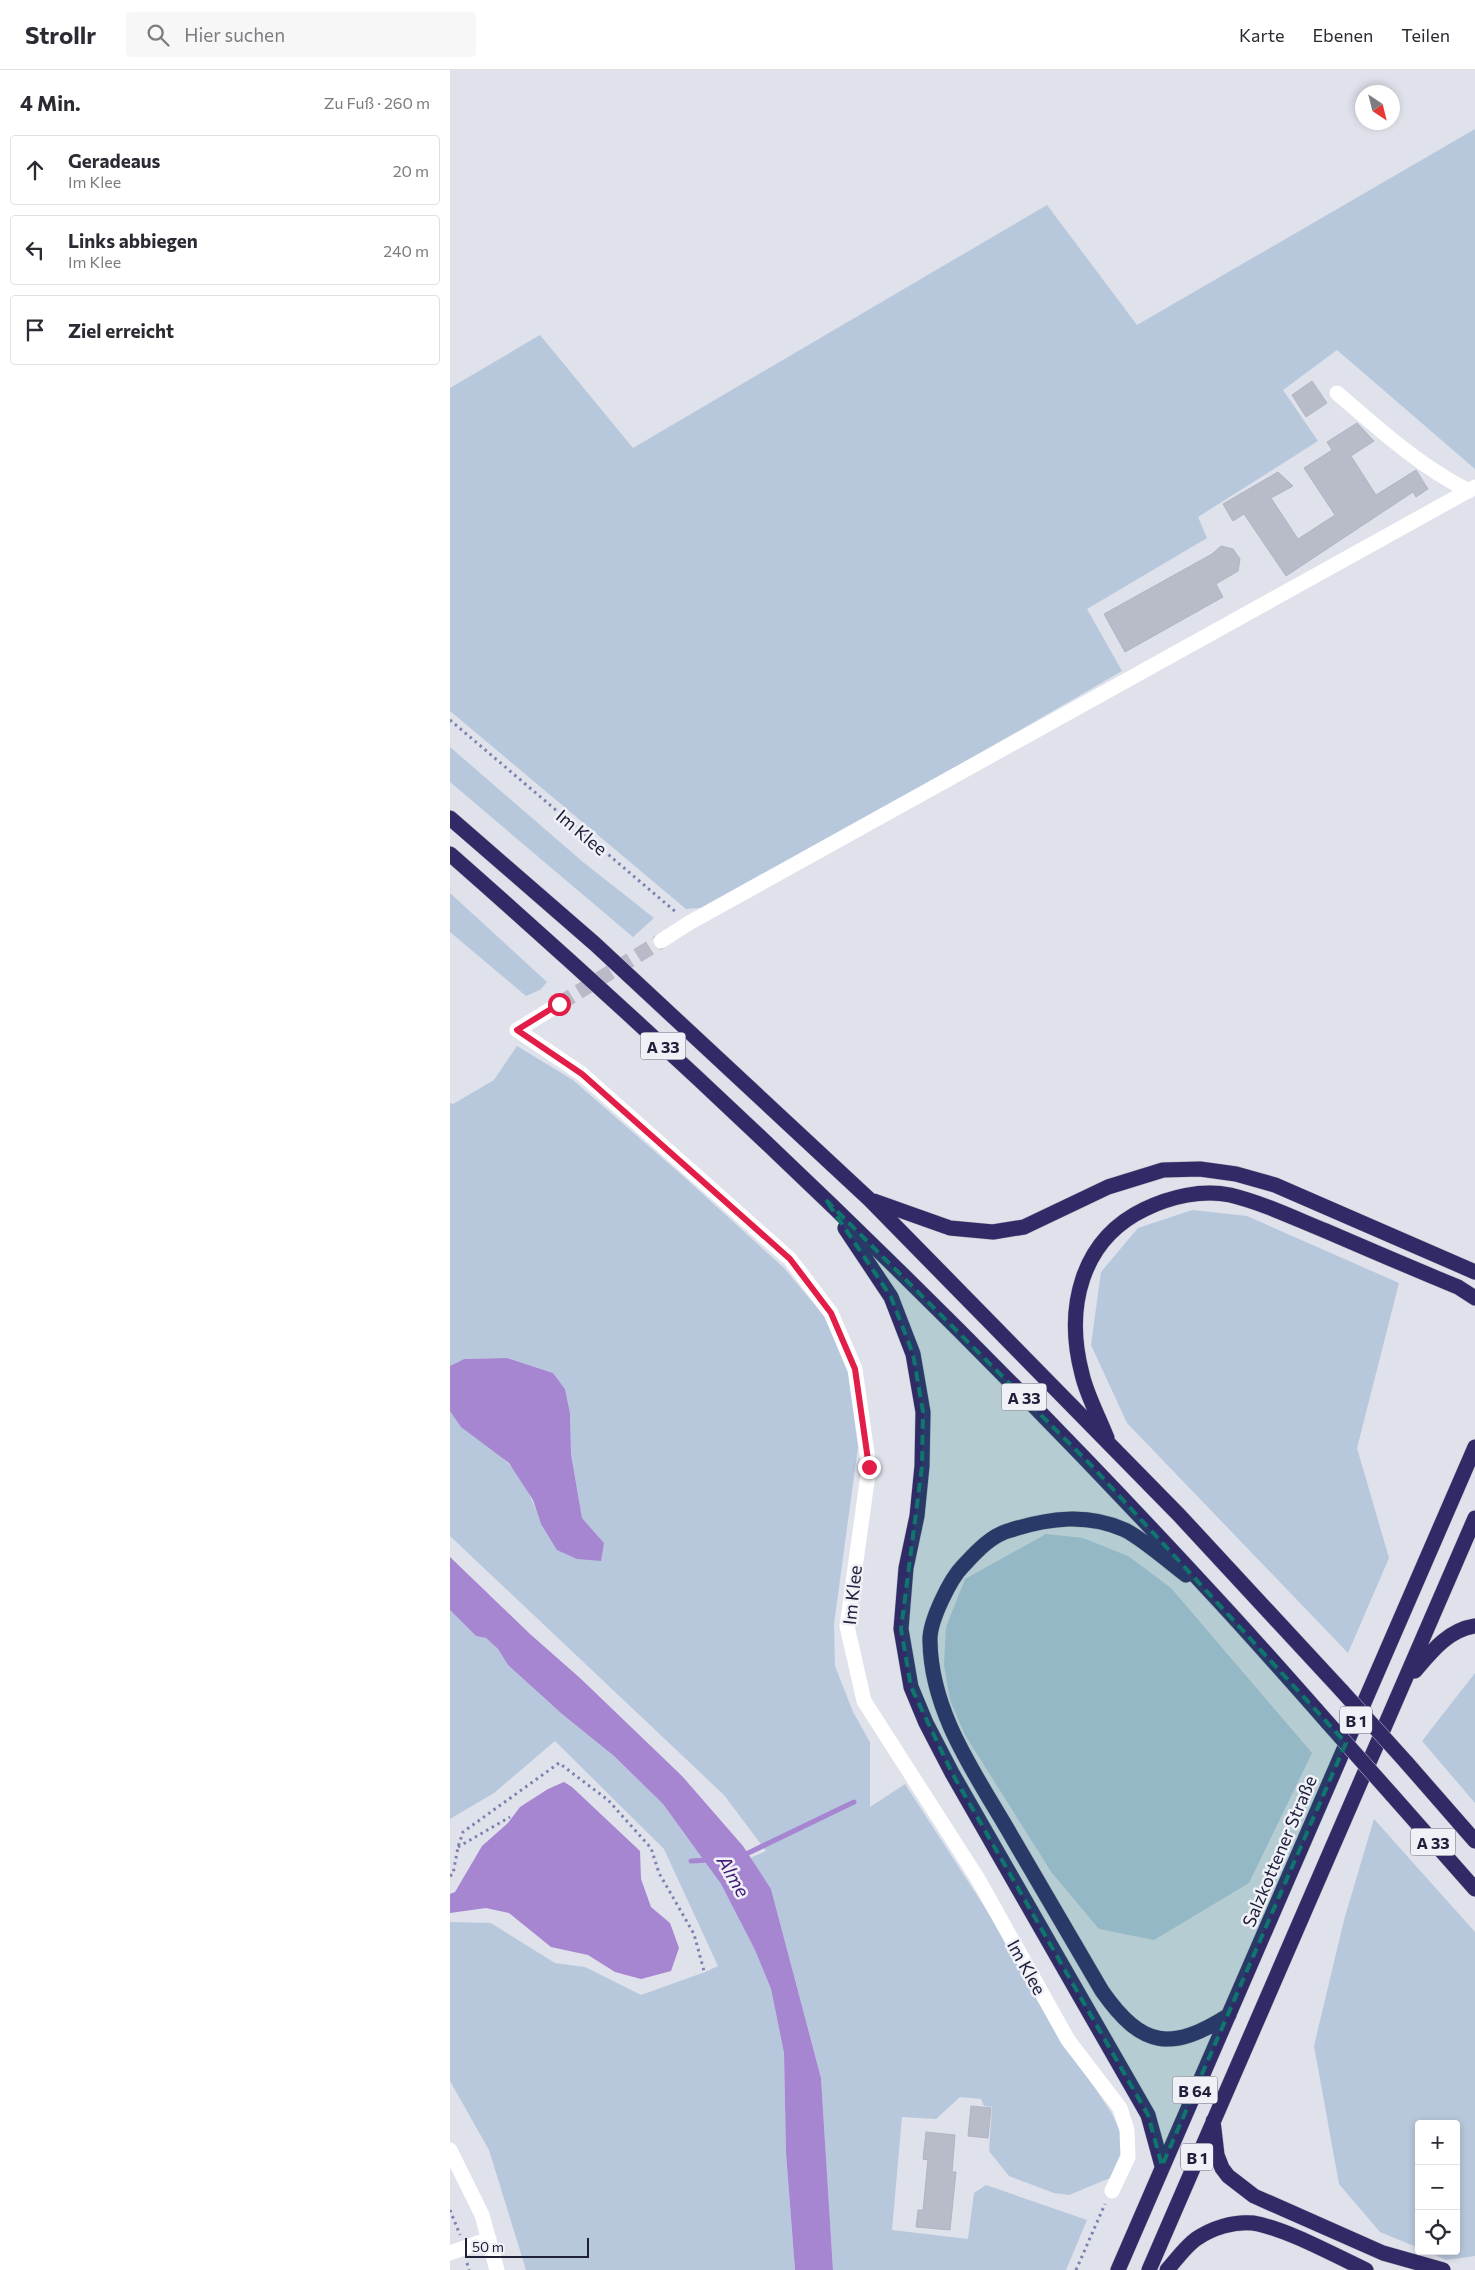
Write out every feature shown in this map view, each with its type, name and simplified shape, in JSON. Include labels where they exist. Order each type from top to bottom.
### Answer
[{"type":"highway","name":"A 33","points":[[450,818],[596,944],[869,1199],[1179,1515],[1342,1690],[1475,1841]]},
{"type":"highway","name":"A 33","points":[[450,854],[618,1003],[826,1200],[1090,1464],[1218,1599],[1475,1889]]},
{"type":"highway","points":[[869,1199],[950,1228],[993,1232],[1024,1227],[1108,1187],[1163,1170],[1200,1168],[1236,1174],[1275,1185],[1475,1272]]},
{"type":"highway","points":[[1109,1444],[1082,1375],[1075,1333],[1078,1294],[1088,1262],[1106,1238],[1132,1215],[1162,1201],[1190,1194],[1228,1195],[1267,1206],[1458,1288],[1475,1298]]},
{"type":"highway","points":[[826,1200],[891,1297],[913,1354],[923,1412],[922,1466],[917,1516],[906,1568],[901,1629],[911,1687],[926,1724],[952,1773],[1148,2115],[1162,2166]]},
{"type":"highway","name":"Salzkottener Straße","points":[[1118,2270],[1475,1447]]},
{"type":"highway","points":[[1218,1599],[1126,1530],[1096,1520],[1066,1518],[1036,1522],[1007,1531],[980,1548],[956,1573],[945,1593],[930,1639],[936,1682],[946,1720],[968,1761],[1117,2013],[1140,2031],[1152,2037],[1167,2040],[1187,2038],[1206,2030],[1229,2014]]},
{"type":"highway","name":"B 1","points":[[1149,2270],[1475,1520]]},
{"type":"highway","points":[[1404,1684],[1432,1651],[1451,1634],[1475,1626]]},
{"type":"highway","points":[[1213,2120],[1217,2155],[1222,2168],[1228,2176],[1254,2196],[1383,2253],[1442,2270]]},
{"type":"highway","points":[[1167,2270],[1195,2240],[1214,2229],[1239,2224],[1254,2224],[1279,2231],[1366,2270]]},
{"type":"street","points":[[1337,393],[1398,445],[1446,479],[1472,489]]},
{"type":"street","points":[[661,941],[689,923],[1472,489]]},
{"type":"street","name":"Im Klee","points":[[559,1004],[517,1030],[582,1074],[790,1259],[831,1313],[855,1369],[869,1467],[847,1626],[864,1701],[978,1879],[1068,2040],[1120,2108],[1128,2130],[1128,2157],[1112,2190]]},
{"type":"street","points":[[450,2150],[482,2215],[497,2270]]},
{"type":"street","points":[[450,2253],[489,2239]]},
{"type":"path","name":"Im Klee","points":[[450,720],[689,923]]},
{"type":"path","points":[[450,1876],[453,1874],[463,1832],[559,1763],[608,1800],[651,1848],[659,1873],[694,1934],[704,1971]]},
{"type":"path","points":[[458,1847],[510,1817]]},
{"type":"path","points":[[1076,2270],[1112,2190]]},
{"type":"highlighted area","points":[[826,1200],[1090,1464],[1346,1743],[1162,2166],[1148,2115],[952,1773],[911,1687],[901,1629],[922,1466],[923,1412],[913,1354],[891,1297]]},
{"type":"shaded area","points":[[1475,129],[1475,469],[1337,350],[1283,390],[1318,441],[1198,517],[1207,538],[1087,609],[1122,671],[713,907],[686,909],[450,711],[450,388],[540,335],[633,448],[1047,205],[1137,325]]},
{"type":"shaded area","points":[[450,747],[583,862],[654,918],[633,937],[450,782]]},
{"type":"shaded area","points":[[450,893],[547,982],[540,990],[526,996],[450,932]]},
{"type":"shaded area","points":[[517,1046],[573,1080],[683,1176],[784,1268],[825,1317],[848,1373],[858,1447],[834,1624],[835,1666],[853,1712],[870,1742],[870,1807],[905,1784],[1002,1934],[1065,2044],[1111,2112],[1121,2133],[1121,2153],[1110,2178],[1069,2195],[1054,2193],[1009,2176],[989,2151],[992,2107],[984,2106],[981,2099],[960,2097],[936,2119],[902,2117],[892,2230],[968,2239],[974,2193],[986,2185],[1087,2220],[1066,2270],[833,2270],[821,2078],[771,1889],[750,1858],[766,1851],[724,1795],[450,1536],[450,1411],[463,1426],[514,1469],[528,1492],[541,1524],[604,1543],[582,1518],[571,1454],[570,1413],[565,1389],[553,1373],[507,1358],[464,1359],[450,1366],[450,1103],[453,1104],[494,1080]]},
{"type":"shaded area","points":[[1192,1210],[1247,1216],[1399,1283],[1357,1448],[1389,1558],[1348,1653],[1127,1423],[1091,1345],[1101,1272],[1138,1228]]},
{"type":"shaded area","points":[[1046,1534],[1083,1538],[1128,1556],[1171,1588],[1312,1753],[1249,1883],[1154,1940],[1099,1929],[1052,1873],[965,1735],[950,1700],[944,1665],[946,1627],[965,1579]]},
{"type":"shaded area","points":[[450,1610],[476,1636],[486,1638],[498,1649],[508,1665],[562,1714],[614,1756],[663,1804],[721,1884],[755,1950],[771,1989],[784,2053],[786,2153],[795,2270],[526,2270],[489,2150],[450,2081],[450,1922],[491,1923],[555,1963],[585,1967],[641,1995],[718,1966],[664,1849],[555,1741],[494,1793],[450,1819]]},
{"type":"shaded area","points":[[1475,1673],[1475,1803],[1422,1741]]},
{"type":"shaded area","points":[[1374,1819],[1475,1932],[1475,2256],[1446,2260],[1435,2255],[1460,2255],[1460,2120],[1415,2120],[1415,2246],[1380,2232],[1339,2184],[1314,2046],[1344,1920]]},
{"type":"water","points":[[507,1358],[553,1373],[565,1389],[570,1413],[571,1454],[582,1518],[604,1543],[601,1561],[577,1559],[557,1550],[541,1524],[533,1500],[509,1463],[461,1427],[450,1411],[450,1366],[464,1359]]},
{"type":"water","name":"Alme","points":[[450,1557],[682,1776],[743,1846],[771,1889],[821,2078],[833,2270],[795,2270],[786,2153],[784,2053],[771,1989],[755,1950],[721,1884],[663,1804],[614,1756],[562,1714],[508,1665],[498,1649],[486,1638],[476,1636],[450,1610]]},
{"type":"water","points":[[564,1782],[572,1787],[640,1851],[641,1879],[651,1907],[670,1923],[679,1948],[671,1971],[641,1979],[615,1972],[588,1955],[551,1947],[509,1913],[486,1908],[450,1913],[450,1894],[455,1892],[482,1846],[508,1823],[520,1807],[548,1789]]},
{"type":"building","points":[[1312,381],[1327,403],[1306,417],[1292,395]]},
{"type":"building","points":[[1357,423],[1374,441],[1351,456],[1376,495],[1416,470],[1428,489],[1416,497],[1413,492],[1286,576],[1244,514],[1233,521],[1223,504],[1278,472],[1293,486],[1271,498],[1298,539],[1335,515],[1304,468],[1332,450],[1327,442]]},
{"type":"building","points":[[1221,546],[1233,549],[1240,559],[1238,571],[1216,584],[1223,597],[1125,652],[1104,614],[1212,554]]},
{"type":"building","points":[[971,2106],[991,2108],[988,2138],[968,2136]]},
{"type":"building","points":[[926,2132],[955,2135],[952,2172],[956,2172],[950,2230],[916,2227],[918,2210],[923,2210],[928,2160],[923,2159]]},
{"type":"waterway","name":"Alme","points":[[742,1856],[854,1802]]},
{"type":"waterway","name":"Alme","points":[[691,1861],[709,1860]]},
{"type":"tunnel","points":[[559,1004],[661,941]]},
{"type":"route","points":[[559,1004],[517,1030],[582,1074],[790,1259],[831,1313],[855,1369],[869,1467]]}]
